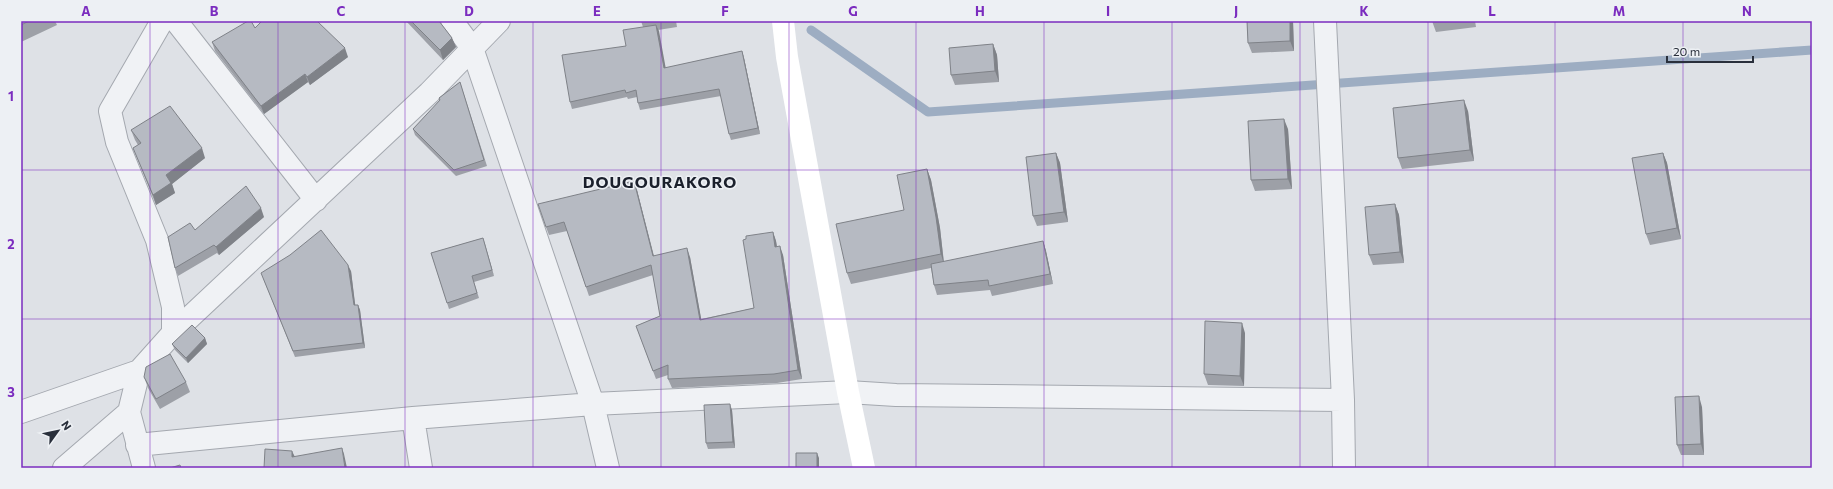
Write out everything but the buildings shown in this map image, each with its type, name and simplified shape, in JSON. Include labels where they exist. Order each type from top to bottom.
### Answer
[{"type":"main road","points":[[783,21],[787,57],[848,392],[864,468]]},
{"type":"street","points":[[162,21],[110,111],[117,142],[157,240],[173,307],[173,333]]},
{"type":"street","points":[[176,21],[316,200]]},
{"type":"street","points":[[452,21],[472,48],[593,404],[608,468]]},
{"type":"street","points":[[21,412],[139,371],[173,333],[429,93],[499,21]]},
{"type":"street","points":[[1325,21],[1343,400],[1344,468]]},
{"type":"street","points":[[139,371],[130,412],[137,445],[144,468]]},
{"type":"street","points":[[137,445],[413,418],[593,404],[848,392],[896,395],[1343,400]]},
{"type":"street","points":[[64,468],[130,412]]},
{"type":"street","points":[[413,418],[421,468]]},
{"type":"waterway","points":[[811,30],[928,112],[1812,50]]},
{"type":"district","name":"DOUGOURAKORO","points":[[660,182]]}]
